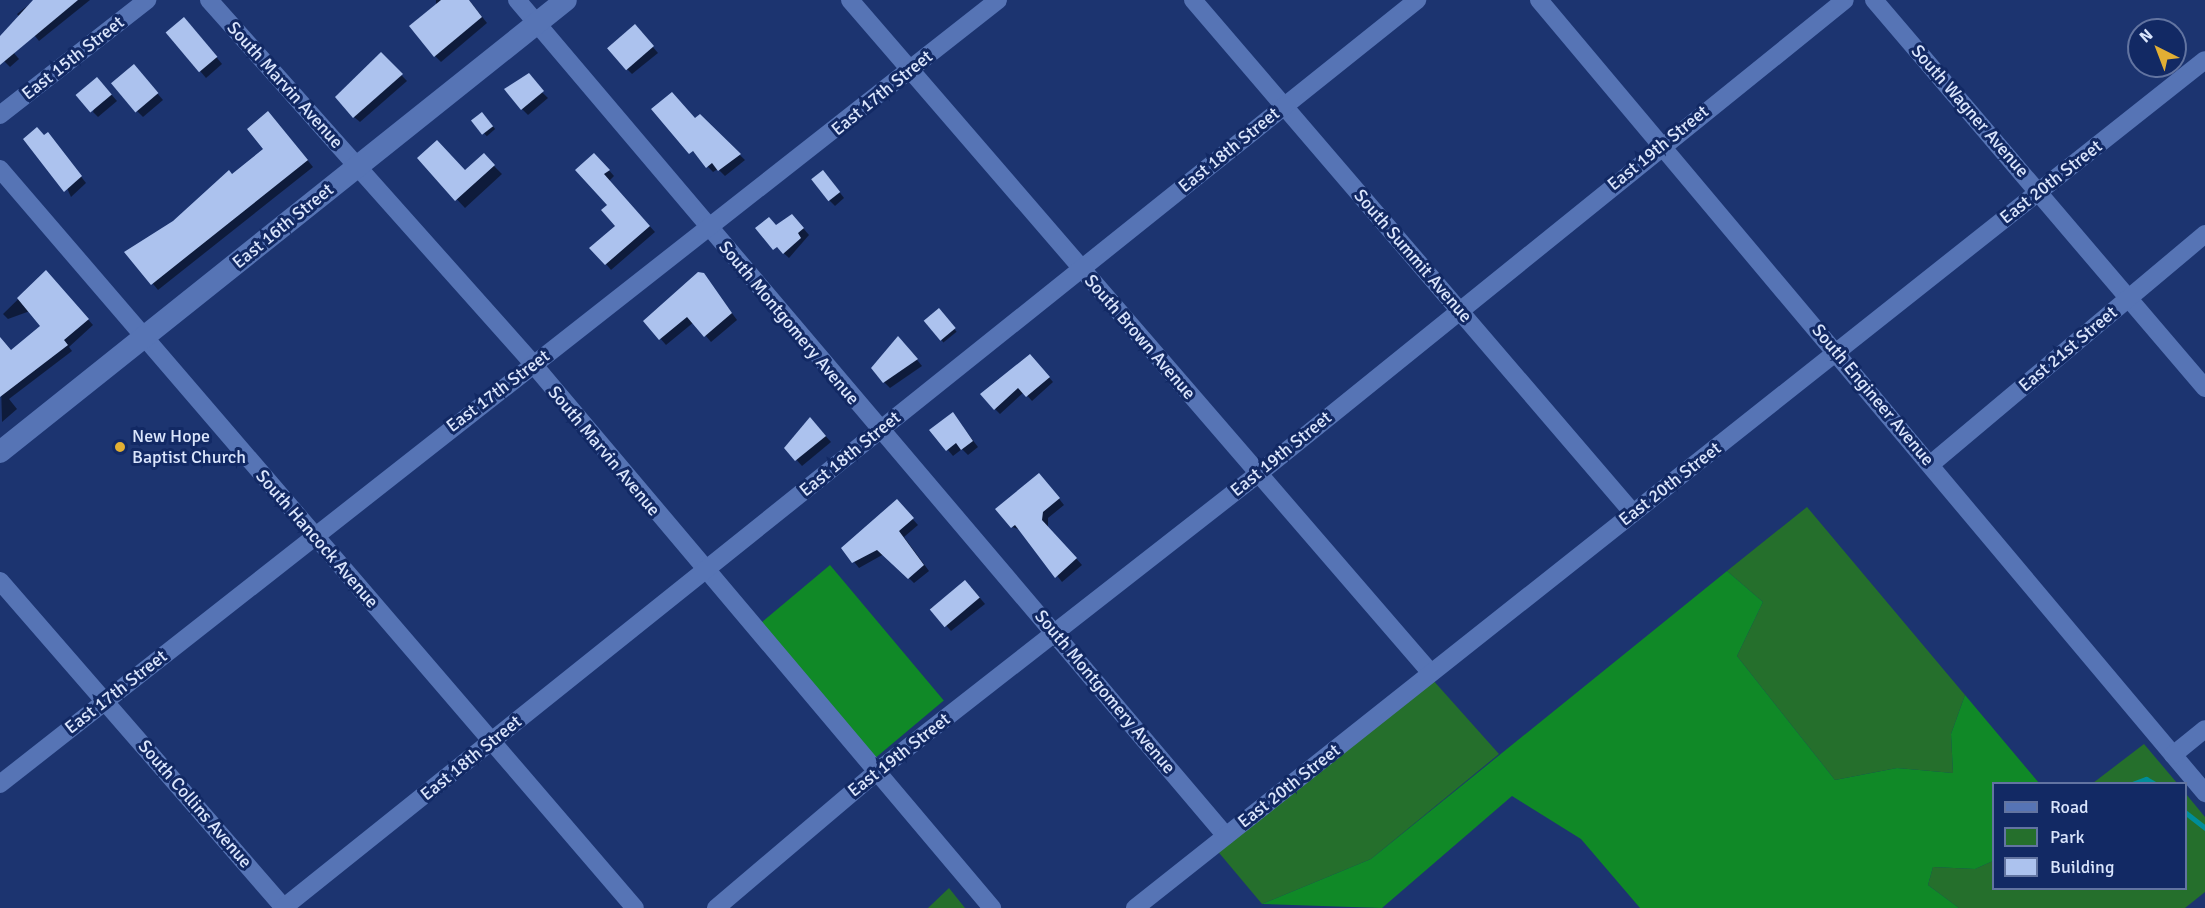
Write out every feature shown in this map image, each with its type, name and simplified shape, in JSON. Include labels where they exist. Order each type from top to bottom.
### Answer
[{"type":"street","name":"East 15th Street","points":[[0,115],[147,0]]},
{"type":"street","name":"South Marvin Avenue","points":[[209,0],[533,364],[704,571],[879,770],[992,908]]},
{"type":"street","name":"South Montgomery Avenue","points":[[517,0],[879,431],[1226,836]]},
{"type":"street","name":"East 16th Street","points":[[0,452],[566,0]]},
{"type":"street","name":"South Brown Avenue","points":[[850,0],[1431,673]]},
{"type":"street","name":"East 17th Street","points":[[0,784],[533,364],[711,229],[998,0]]},
{"type":"street","name":"South Summit Avenue","points":[[1193,0],[1633,513]]},
{"type":"street","name":"East 18th Street","points":[[284,908],[1417,0]]},
{"type":"street","name":"South Engineer Avenue","points":[[1539,0],[1837,351],[2205,793]]},
{"type":"street","name":"East 19th Street","points":[[716,908],[879,770],[1258,474],[1458,308],[1845,0]]},
{"type":"street","name":"South Wagner Avenue","points":[[1874,0],[2205,388]]},
{"type":"street","name":"East 20th Street","points":[[1135,908],[2205,60]]},
{"type":"street","name":"South Hancock Avenue","points":[[0,169],[635,908]]},
{"type":"street","name":"East 21st Street","points":[[1931,464],[2205,234]]},
{"type":"street","name":"South Collins Avenue","points":[[0,581],[284,908]]},
{"type":"street","points":[[2173,755],[2205,729]]},
{"type":"green space","points":[[1807,507],[1965,695],[1951,734],[1953,773],[1897,768],[1835,780],[1737,656],[1763,602],[1727,571]]},
{"type":"green space","points":[[830,565],[944,701],[870,762],[756,627]]},
{"type":"green space","points":[[1727,571],[1763,602],[1737,656],[1835,780],[1897,768],[1953,773],[1951,734],[1965,695],[2038,782],[1992,782],[1992,861],[1975,869],[1933,867],[1928,885],[1959,908],[1640,908],[1581,839],[1512,796],[1382,908],[1262,904],[1371,859]]},
{"type":"green space","points":[[1432,679],[1499,754],[1371,859],[1262,904],[1215,848]]},
{"type":"green space","points":[[2144,744],[2176,782],[2094,782]]},
{"type":"green space","points":[[2187,795],[2205,817],[2205,892],[2185,908],[1959,908],[1928,885],[1933,867],[1975,869],[1992,861],[1992,890],[2187,890]]},
{"type":"green space","points":[[949,888],[965,908],[928,908]]},
{"type":"building","points":[[33,0],[78,0],[0,65],[0,36]]},
{"type":"building","points":[[441,0],[469,0],[482,17],[434,57],[409,26]]},
{"type":"building","points":[[184,17],[217,57],[199,72],[166,32]]},
{"type":"building","points":[[635,24],[654,46],[626,70],[607,48]]},
{"type":"building","points":[[381,52],[403,74],[353,118],[335,97]]},
{"type":"building","points":[[134,64],[158,93],[135,112],[111,83]]},
{"type":"building","points":[[529,73],[544,91],[521,110],[504,89]]},
{"type":"building","points":[[97,77],[112,95],[90,113],[76,95]]},
{"type":"building","points":[[672,92],[695,118],[700,114],[741,154],[718,171],[712,163],[706,168],[693,151],[689,154],[651,109]]},
{"type":"building","points":[[268,111],[308,160],[151,285],[124,252],[173,221],[229,170],[232,174],[263,149],[247,129]]},
{"type":"building","points":[[482,112],[493,126],[482,135],[471,121]]},
{"type":"building","points":[[37,127],[44,135],[48,132],[82,176],[64,192],[23,139]]},
{"type":"building","points":[[437,140],[465,170],[484,153],[495,165],[455,201],[417,158]]},
{"type":"building","points":[[594,153],[610,170],[604,174],[650,226],[605,265],[589,248],[615,226],[601,210],[607,205],[575,170]]},
{"type":"building","points":[[823,170],[840,192],[828,201],[811,179]]},
{"type":"building","points":[[792,214],[804,228],[798,233],[801,238],[783,254],[777,247],[773,250],[755,228],[769,217],[776,225]]},
{"type":"building","points":[[46,270],[89,319],[64,340],[68,345],[0,397],[0,337],[11,350],[40,326],[17,298]]},
{"type":"building","points":[[698,272],[704,273],[732,313],[704,337],[687,317],[659,340],[643,321]]},
{"type":"building","points":[[939,308],[956,328],[940,341],[924,321]]},
{"type":"building","points":[[898,336],[918,359],[883,383],[871,368]]},
{"type":"building","points":[[1030,354],[1050,377],[1026,397],[1018,388],[994,410],[980,394]]},
{"type":"building","points":[[953,412],[973,441],[961,450],[956,443],[946,451],[929,430]]},
{"type":"building","points":[[810,417],[826,436],[795,461],[784,448]]},
{"type":"building","points":[[1039,473],[1060,498],[1043,512],[1042,520],[1077,558],[1055,578],[1015,525],[1011,528],[995,509]]},
{"type":"building","points":[[897,499],[914,518],[899,531],[924,565],[908,579],[877,550],[852,563],[841,548]]},
{"type":"building","points":[[965,580],[980,598],[945,627],[930,610]]},
{"type":"waterway","points":[[2138,782],[2146,779],[2151,782]]},
{"type":"waterway","points":[[2187,814],[2205,828]]},
{"type":"place","name":"New Hope Baptist Church","points":[[120,447]]}]
